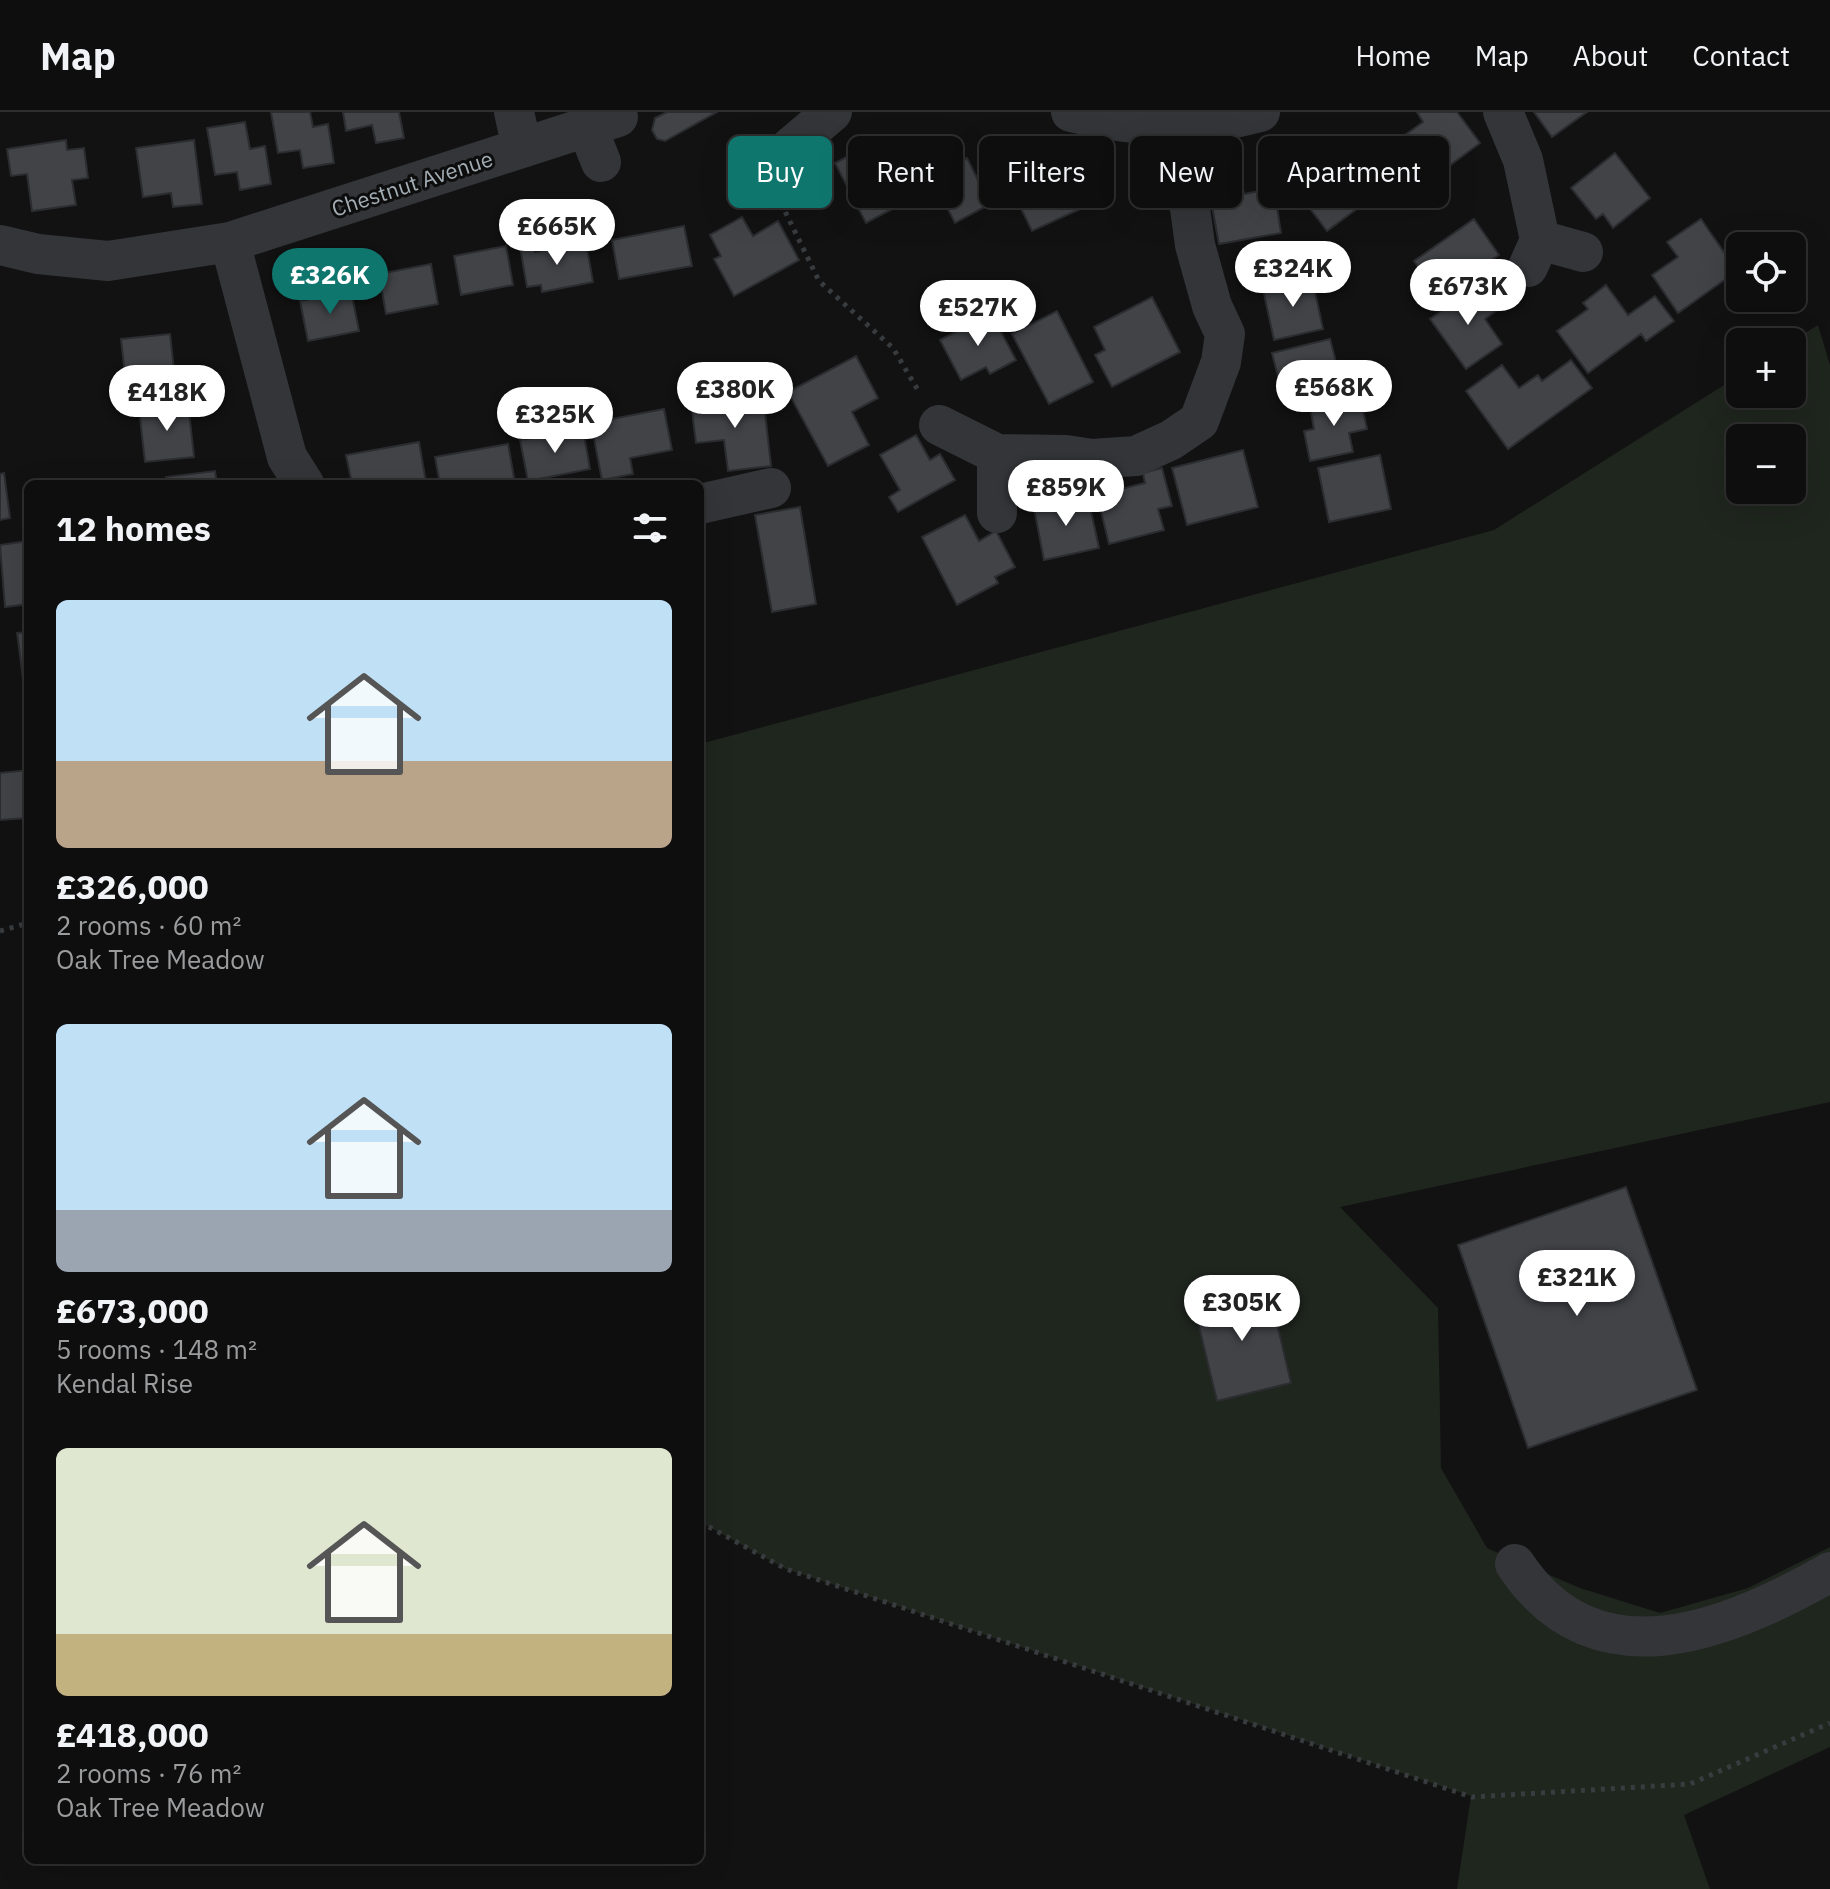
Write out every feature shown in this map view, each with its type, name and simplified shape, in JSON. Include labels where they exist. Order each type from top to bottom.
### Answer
[{"type":"street","points":[[804,136],[832,112]]},
{"type":"street","points":[[1071,112],[1113,122],[1179,127],[1260,112]]},
{"type":"street","points":[[1503,112],[1523,160],[1534,254],[1583,252]]},
{"type":"street","points":[[939,425],[997,454],[1066,455],[1092,459],[1136,456],[1171,440],[1199,421],[1221,362],[1225,334],[1212,306],[1195,245],[1179,127]]},
{"type":"street","name":"Chestnut Avenue","points":[[0,245],[38,254],[108,261],[230,242],[518,130],[602,135]]},
{"type":"street","points":[[230,242],[287,457],[301,480]]},
{"type":"street","points":[[997,454],[997,513]]},
{"type":"street","points":[[704,503],[771,488]]},
{"type":"street","points":[[1515,1564],[1533,1592],[1566,1618],[1606,1633],[1660,1637],[1722,1625],[1792,1594],[1830,1572]]},
{"type":"path","points":[[784,208],[819,281],[893,348],[939,425]]},
{"type":"path","points":[[0,931],[24,924]]},
{"type":"path","points":[[704,1524],[786,1569],[1472,1797],[1690,1784],[1830,1723]]},
{"type":"shaded area","points":[[1818,325],[1830,365],[1830,1102],[1340,1207],[1438,1308],[1441,1468],[1487,1548],[1580,1588],[1660,1613],[1748,1588],[1830,1547],[1830,1747],[1684,1815],[1710,1889],[1457,1889],[1471,1796],[786,1569],[704,1524],[704,743],[1494,530],[1726,384],[1726,408],[1806,408],[1806,333]]},
{"type":"building","points":[[271,112],[310,112],[313,127],[328,124],[334,163],[303,168],[300,150],[278,153]]},
{"type":"building","points":[[343,112],[399,112],[404,138],[376,143],[372,125],[346,131]]},
{"type":"building","points":[[667,112],[717,112],[665,141],[657,139],[652,130],[655,118]]},
{"type":"building","points":[[1417,112],[1457,112],[1480,143],[1449,166],[1449,136],[1404,136],[1423,122]]},
{"type":"building","points":[[1534,112],[1587,112],[1552,137]]},
{"type":"building","points":[[245,122],[250,149],[265,146],[271,184],[240,190],[237,172],[215,175],[207,128]]},
{"type":"building","points":[[66,140],[67,150],[84,148],[88,178],[72,180],[76,205],[32,211],[27,174],[11,176],[7,149]]},
{"type":"building","points":[[194,140],[202,204],[173,207],[171,193],[143,197],[136,148]]},
{"type":"building","points":[[1615,153],[1650,198],[1613,228],[1603,214],[1596,219],[1571,188]]},
{"type":"building","points":[[848,156],[848,188],[835,163]]},
{"type":"building","points":[[967,158],[979,182],[979,208],[983,208],[955,223],[947,208],[963,208],[963,160]]},
{"type":"building","points":[[1242,183],[1244,194],[1258,191],[1258,208],[1277,208],[1281,233],[1219,244],[1212,208],[1242,208]]},
{"type":"building","points":[[858,208],[894,208],[866,223]]},
{"type":"building","points":[[1021,208],[1082,208],[1032,231]]},
{"type":"building","points":[[1310,208],[1358,208],[1327,231]]},
{"type":"building","points":[[742,217],[753,236],[778,221],[799,260],[734,296],[714,259],[721,256],[710,235]]},
{"type":"building","points":[[1474,219],[1499,255],[1427,304],[1417,290],[1429,282],[1414,261]]},
{"type":"building","points":[[1701,219],[1726,255],[1726,279],[1678,313],[1652,275],[1678,257],[1667,242]]},
{"type":"building","points":[[684,226],[692,266],[619,279],[612,240]]},
{"type":"building","points":[[586,243],[593,282],[542,292],[541,285],[527,287],[520,247],[533,244],[535,252]]},
{"type":"building","points":[[506,246],[513,285],[461,295],[454,256]]},
{"type":"building","points":[[431,264],[438,304],[386,314],[379,274]]},
{"type":"building","points":[[1312,278],[1323,329],[1274,340],[1263,289]]},
{"type":"building","points":[[1477,285],[1496,311],[1485,319],[1502,344],[1466,369],[1430,319]]},
{"type":"building","points":[[1606,285],[1628,315],[1655,296],[1674,321],[1646,341],[1641,334],[1588,373],[1557,331],[1588,309],[1583,303]]},
{"type":"building","points":[[351,291],[359,331],[308,341],[300,301]]},
{"type":"building","points":[[1152,297],[1180,352],[1112,387],[1095,355],[1105,350],[1094,327]]},
{"type":"building","points":[[1057,311],[1093,382],[1049,404],[1012,334]]},
{"type":"building","points":[[991,313],[1016,360],[990,374],[986,367],[961,380],[940,340]]},
{"type":"building","points":[[170,334],[176,388],[127,393],[121,339]]},
{"type":"building","points":[[1330,339],[1342,385],[1284,400],[1272,353]]},
{"type":"building","points":[[856,356],[878,398],[852,412],[869,445],[828,466],[788,392]]},
{"type":"building","points":[[1571,360],[1592,388],[1508,449],[1466,391],[1502,365],[1519,388],[1538,375],[1542,381]]},
{"type":"building","points":[[763,395],[771,466],[728,471],[724,440],[696,443],[691,403]]},
{"type":"building","points":[[1360,396],[1367,429],[1349,433],[1353,452],[1310,461],[1304,431],[1314,429],[1310,407]]},
{"type":"building","points":[[188,403],[194,457],[145,462],[139,409]]},
{"type":"building","points":[[664,409],[672,450],[630,458],[633,474],[602,480],[591,423]]},
{"type":"building","points":[[583,429],[590,469],[528,480],[520,440]]},
{"type":"building","points":[[916,435],[930,460],[940,454],[955,480],[898,512],[889,497],[900,490],[880,455]]},
{"type":"building","points":[[419,442],[426,480],[351,480],[346,455]]},
{"type":"building","points":[[508,444],[514,480],[439,480],[435,457]]},
{"type":"building","points":[[1243,450],[1258,507],[1187,525],[1172,468]]},
{"type":"building","points":[[1380,455],[1391,509],[1329,522],[1318,468]]},
{"type":"building","points":[[1162,468],[1172,506],[1158,509],[1164,530],[1109,544],[1097,495],[1145,483],[1143,473]]},
{"type":"building","points":[[215,471],[216,480],[166,480],[166,477]]},
{"type":"building","points":[[4,473],[10,518],[0,520],[0,474]]},
{"type":"building","points":[[1088,497],[1099,548],[1044,560],[1034,508]]},
{"type":"building","points":[[800,507],[816,604],[772,612],[755,515]]},
{"type":"building","points":[[965,515],[979,541],[996,531],[1015,567],[995,577],[998,583],[957,605],[922,537]]},
{"type":"building","points":[[24,542],[24,605],[5,607],[0,545]]},
{"type":"building","points":[[24,632],[23,679],[17,633]]},
{"type":"building","points":[[24,770],[24,818],[0,820],[0,773]]},
{"type":"building","points":[[1626,1187],[1697,1390],[1528,1448],[1458,1245]]},
{"type":"building","points":[[1268,1285],[1291,1383],[1217,1401],[1193,1302]]}]
